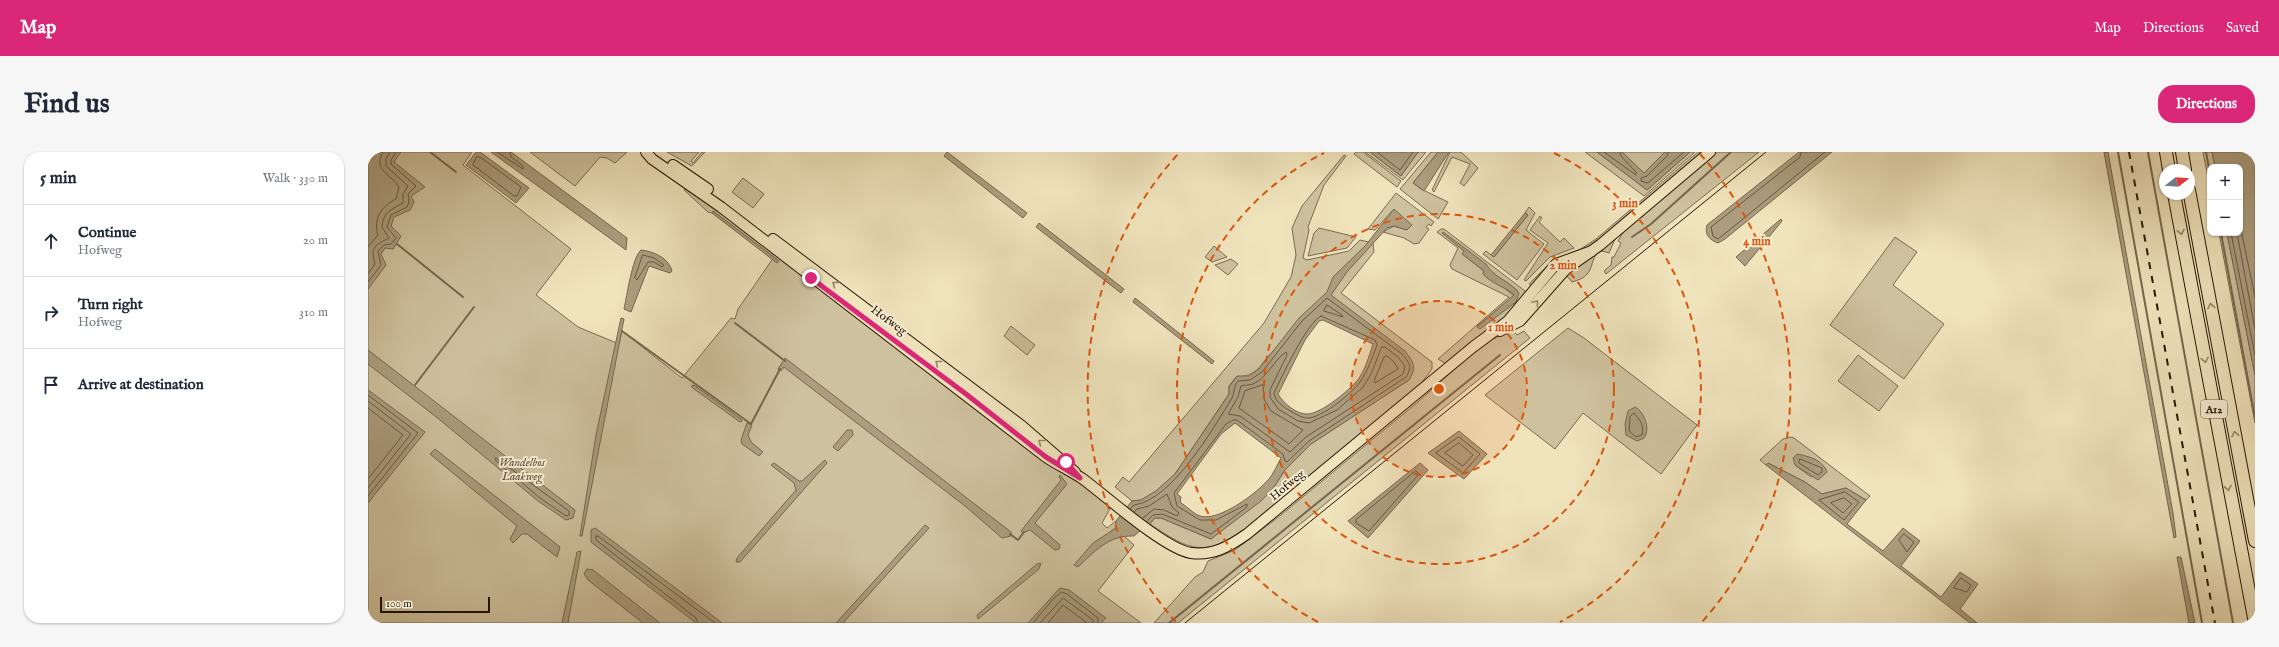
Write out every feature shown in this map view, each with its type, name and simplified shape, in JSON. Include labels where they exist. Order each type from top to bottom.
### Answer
[{"type":"highway","points":[[2166,152],[2168,164]]},
{"type":"highway","points":[[2182,152],[2184,164]]},
{"type":"highway","name":"A12","points":[[2175,200],[2254,623]]},
{"type":"highway","name":"A12","points":[[2191,200],[2255,541]]},
{"type":"main road","name":"Hofweg","points":[[646,152],[687,178],[1046,457],[1080,478],[1167,543],[1190,553],[1215,552],[1235,543],[1473,347],[1494,333],[1513,326],[1520,321],[1562,272],[1592,251],[1710,152]]},
{"type":"green space","name":"Wandelbos Laakweg","points":[[368,152],[472,152],[463,165],[571,249],[536,295],[578,327],[619,344],[622,331],[682,378],[731,318],[735,319],[738,309],[774,257],[713,211],[712,213],[708,212],[684,190],[688,186],[1111,507],[1102,523],[1107,528],[1116,521],[1116,528],[1111,531],[1124,536],[1134,545],[1098,591],[1141,623],[368,623]]},
{"type":"green space","points":[[530,152],[627,152],[615,163],[607,158],[600,157],[575,186]]},
{"type":"green space","points":[[667,152],[699,152],[691,161],[693,163],[702,152],[705,152],[692,166]]},
{"type":"green space","points":[[1356,152],[1363,152],[1401,181],[1397,187],[1354,154]]},
{"type":"green space","points":[[1365,152],[1370,152],[1401,176],[1418,152],[1426,152],[1403,180]]},
{"type":"green space","points":[[1431,152],[1438,152],[1413,183],[1421,189],[1448,202],[1438,219],[1400,189]]},
{"type":"green space","points":[[1450,152],[1461,152],[1478,168],[1464,186],[1460,183],[1470,164],[1452,157],[1434,192],[1432,190]]},
{"type":"green space","points":[[1585,152],[1597,152],[1647,190],[1690,152],[1695,152],[1644,196]]},
{"type":"green space","points":[[1622,152],[1665,152],[1644,174]]},
{"type":"green space","points":[[1698,152],[1703,152],[1597,242],[1544,273],[1542,272],[1531,286],[1529,284],[1553,260],[1579,250],[1596,239]]},
{"type":"green space","points":[[1716,152],[1759,152],[1606,274],[1604,271],[1611,265],[1612,257],[1614,257],[1621,243],[1618,241],[1624,231]]},
{"type":"green space","points":[[2203,152],[2212,152],[2214,164],[2207,164],[2207,173]]},
{"type":"green space","points":[[1344,155],[1346,156],[1324,185],[1308,227],[1309,230],[1303,258],[1307,260],[1349,251],[1360,240],[1373,243],[1374,252],[1341,293],[1432,362],[1432,369],[1420,385],[1248,529],[1220,544],[1208,547],[1198,548],[1176,541],[1150,524],[1155,518],[1161,518],[1211,539],[1272,490],[1285,470],[1311,444],[1409,380],[1327,292],[1259,368],[1246,376],[1236,377],[1229,386],[1229,394],[1175,474],[1156,491],[1141,500],[1132,501],[1115,487],[1123,477],[1129,482],[1264,323],[1291,277],[1296,255],[1292,228],[1302,206]]},
{"type":"green space","points":[[743,178],[764,194],[753,208],[732,192]]},
{"type":"green space","points":[[1396,193],[1434,222],[1431,226],[1429,224],[1426,227],[1429,229],[1419,243],[1414,244],[1404,238],[1383,232],[1394,226],[1407,230],[1394,209],[1375,230],[1368,229]]},
{"type":"green space","points":[[1529,207],[1535,213],[1526,230],[1544,244],[1517,280],[1483,254],[1486,251],[1494,257],[1528,215],[1525,213]]},
{"type":"green space","points":[[1540,216],[1542,218],[1539,222],[1560,242],[1564,238],[1574,248],[1550,257],[1526,281],[1524,280],[1548,243],[1530,230]]},
{"type":"green space","points":[[1319,228],[1356,237],[1347,248],[1308,256],[1314,233]]},
{"type":"green space","points":[[1444,229],[1529,294],[1521,305],[1446,364],[1438,359],[1509,297],[1452,269],[1450,265],[1458,248],[1437,232]],"holes":[[[1464,251],[1517,290],[1516,302],[1477,326],[1514,296],[1463,254]]]},
{"type":"green space","points":[[2220,236],[2228,236],[2255,375],[2255,423]]},
{"type":"green space","points":[[1895,237],[1917,252],[1893,285],[1944,324],[1904,379],[1830,325]]},
{"type":"green space","points":[[1615,239],[1609,253],[1602,251],[1596,255],[1590,270],[1585,277],[1572,282],[1566,275]]},
{"type":"green space","points":[[1214,246],[1227,257],[1212,262],[1205,257]]},
{"type":"green space","points":[[1231,259],[1238,264],[1228,275],[1215,265]]},
{"type":"green space","points":[[1011,326],[1035,345],[1027,355],[1004,336]]},
{"type":"green space","points":[[1568,328],[1584,338],[1697,425],[1661,474],[1583,413],[1555,449],[1485,395]]},
{"type":"green space","points":[[1512,329],[1517,335],[1524,331],[1530,338],[1178,623],[1154,623],[1195,577],[1203,572],[1208,561],[1235,550],[1281,515],[1419,401],[1484,344]]},
{"type":"green space","points":[[1858,355],[1898,386],[1879,411],[1838,381]]},
{"type":"green space","points":[[1790,437],[1794,438],[1870,496],[1866,500],[1846,488],[1822,494],[1805,482],[1768,463],[1766,465],[1760,460],[1783,439]],"holes":[[[1804,456],[1816,460],[1811,477],[1795,465]]]},
{"type":"water","points":[[368,152],[401,152],[394,162],[425,187],[411,196],[414,202],[410,210],[394,217],[391,226],[401,236],[393,249],[385,248],[381,254],[386,265],[368,289]]},
{"type":"water","points":[[476,152],[480,152],[529,188],[516,203],[466,165]]},
{"type":"water","points":[[491,152],[511,152],[627,238],[626,250]]},
{"type":"water","points":[[947,152],[1027,213],[1023,218],[944,156]]},
{"type":"water","points":[[1370,152],[1418,152],[1401,176]]},
{"type":"water","points":[[1438,152],[1449,152],[1424,191],[1413,183]]},
{"type":"water","points":[[1597,152],[1622,152],[1644,173],[1665,152],[1690,152],[1647,190]]},
{"type":"water","points":[[1799,152],[1832,152],[1725,239],[1718,243],[1708,237],[1706,232],[1707,225]]},
{"type":"water","points":[[2104,152],[2108,152],[2173,513],[2176,537],[2174,538]]},
{"type":"water","points":[[2212,152],[2255,152],[2255,375],[2228,236],[2243,236],[2243,164],[2214,164]]},
{"type":"water","points":[[1394,209],[1412,225],[1407,230],[1394,226],[1387,228],[1347,272],[1331,295],[1405,351],[1411,359],[1414,368],[1409,380],[1311,444],[1285,470],[1272,490],[1261,501],[1211,539],[1161,518],[1155,518],[1134,536],[1125,536],[1110,541],[1103,545],[1078,567],[1074,565],[1093,543],[1116,528],[1116,521],[1132,501],[1141,500],[1156,491],[1175,474],[1229,394],[1229,387],[1237,376],[1249,376],[1259,369],[1299,318],[1327,292],[1333,277],[1365,246]],"holes":[[[1323,320],[1373,344],[1362,373],[1353,385],[1341,396],[1320,410],[1308,414],[1299,413],[1283,401],[1278,394],[1305,340],[1319,321]],[[1235,423],[1281,458],[1269,479],[1256,492],[1227,511],[1208,517],[1200,516],[1180,502],[1181,497],[1177,494],[1221,434]]]},
{"type":"water","points":[[713,211],[779,261],[777,263],[712,213]]},
{"type":"water","points":[[1525,213],[1528,215],[1494,257],[1491,255]]},
{"type":"water","points":[[1781,219],[1782,221],[1745,266],[1736,257]]},
{"type":"water","points":[[1039,223],[1124,289],[1121,293],[1036,227]]},
{"type":"water","points":[[1443,232],[1486,264],[1493,273],[1511,285],[1519,293],[1516,302],[1480,329],[1477,327],[1514,295],[1487,278],[1483,274],[1484,271],[1462,254],[1464,251],[1442,233]]},
{"type":"water","points":[[641,250],[660,256],[668,262],[672,271],[670,273],[649,266],[631,312],[624,309],[632,269]]},
{"type":"water","points":[[1135,298],[1214,361],[1212,364],[1133,302]]},
{"type":"water","points":[[621,318],[624,319],[582,536],[580,536],[596,435]]},
{"type":"water","points":[[368,350],[575,510],[573,518],[566,520],[538,501],[440,420],[368,364]]},
{"type":"water","points":[[785,358],[1011,532],[1011,536],[1002,538],[965,506],[784,367],[781,371],[778,369]]},
{"type":"water","points":[[694,385],[742,421],[740,422],[694,389],[691,386]]},
{"type":"water","points":[[368,390],[425,432],[368,503]]},
{"type":"water","points":[[1635,407],[1644,416],[1647,425],[1644,438],[1637,441],[1626,435],[1625,424],[1628,411]]},
{"type":"water","points":[[747,423],[752,425],[748,435],[751,442],[763,452],[759,456],[742,444],[741,440]]},
{"type":"water","points":[[847,430],[852,430],[853,435],[838,451],[833,447]]},
{"type":"water","points":[[1459,431],[1487,454],[1464,479],[1428,453]]},
{"type":"water","points":[[435,449],[560,547],[557,557],[527,534],[522,534],[513,543],[510,539],[517,526],[430,454]]},
{"type":"water","points":[[1797,454],[1810,457],[1819,462],[1827,472],[1818,480],[1795,465],[1793,458]]},
{"type":"water","points":[[825,460],[827,463],[740,562],[736,562],[737,558],[796,490],[794,483],[771,465],[774,463],[799,481],[802,481]]},
{"type":"water","points":[[1420,463],[1428,470],[1368,538],[1348,521]]},
{"type":"water","points":[[1768,463],[1805,482],[1822,494],[1846,488],[1866,500],[1847,524],[1883,551],[1903,528],[1920,541],[1901,566],[1941,597],[1960,572],[1978,584],[1960,609],[1977,623],[1970,623],[1766,465]]},
{"type":"water","points":[[1060,475],[1067,484],[1035,523],[1060,545],[1059,549],[1055,550],[1030,530],[1023,533],[1021,531],[1061,480],[1059,477]]},
{"type":"water","points":[[925,525],[929,528],[843,623],[836,623]]},
{"type":"water","points":[[595,528],[722,623],[696,623],[591,542],[591,530]]},
{"type":"water","points":[[581,551],[568,623],[562,623],[577,552]]},
{"type":"water","points":[[2177,557],[2181,557],[2195,623],[2189,623]]},
{"type":"water","points":[[1041,563],[1039,569],[978,619],[977,615],[1037,564]]},
{"type":"water","points":[[587,569],[593,570],[660,623],[643,623],[588,580],[584,574]]},
{"type":"water","points":[[1060,588],[1069,590],[1106,618],[1101,623],[1028,623]]},
{"type":"waterway","points":[[430,152],[456,172]]},
{"type":"waterway","points":[[1632,237],[1651,224],[1731,152]]},
{"type":"waterway","points":[[2118,152],[2202,623]]},
{"type":"waterway","points":[[2148,152],[2233,623]]},
{"type":"waterway","points":[[2206,152],[2208,164]]},
{"type":"waterway","points":[[2222,236],[2255,418]]},
{"type":"waterway","points":[[397,244],[463,297]]},
{"type":"waterway","points":[[415,385],[474,307]]},
{"type":"waterway","points":[[735,323],[785,361]]},
{"type":"waterway","points":[[622,331],[751,424],[780,369]]},
{"type":"waterway","points":[[1169,623],[1500,355]]},
{"type":"waterway","points":[[1010,534],[1018,540],[1024,532]]},
{"type":"tram line","points":[[1185,623],[1766,152]]},
{"type":"railway","points":[[2129,152],[2215,623]]},
{"type":"route","points":[[811,278],[966,394],[1046,457],[1080,478],[1066,462]]}]
